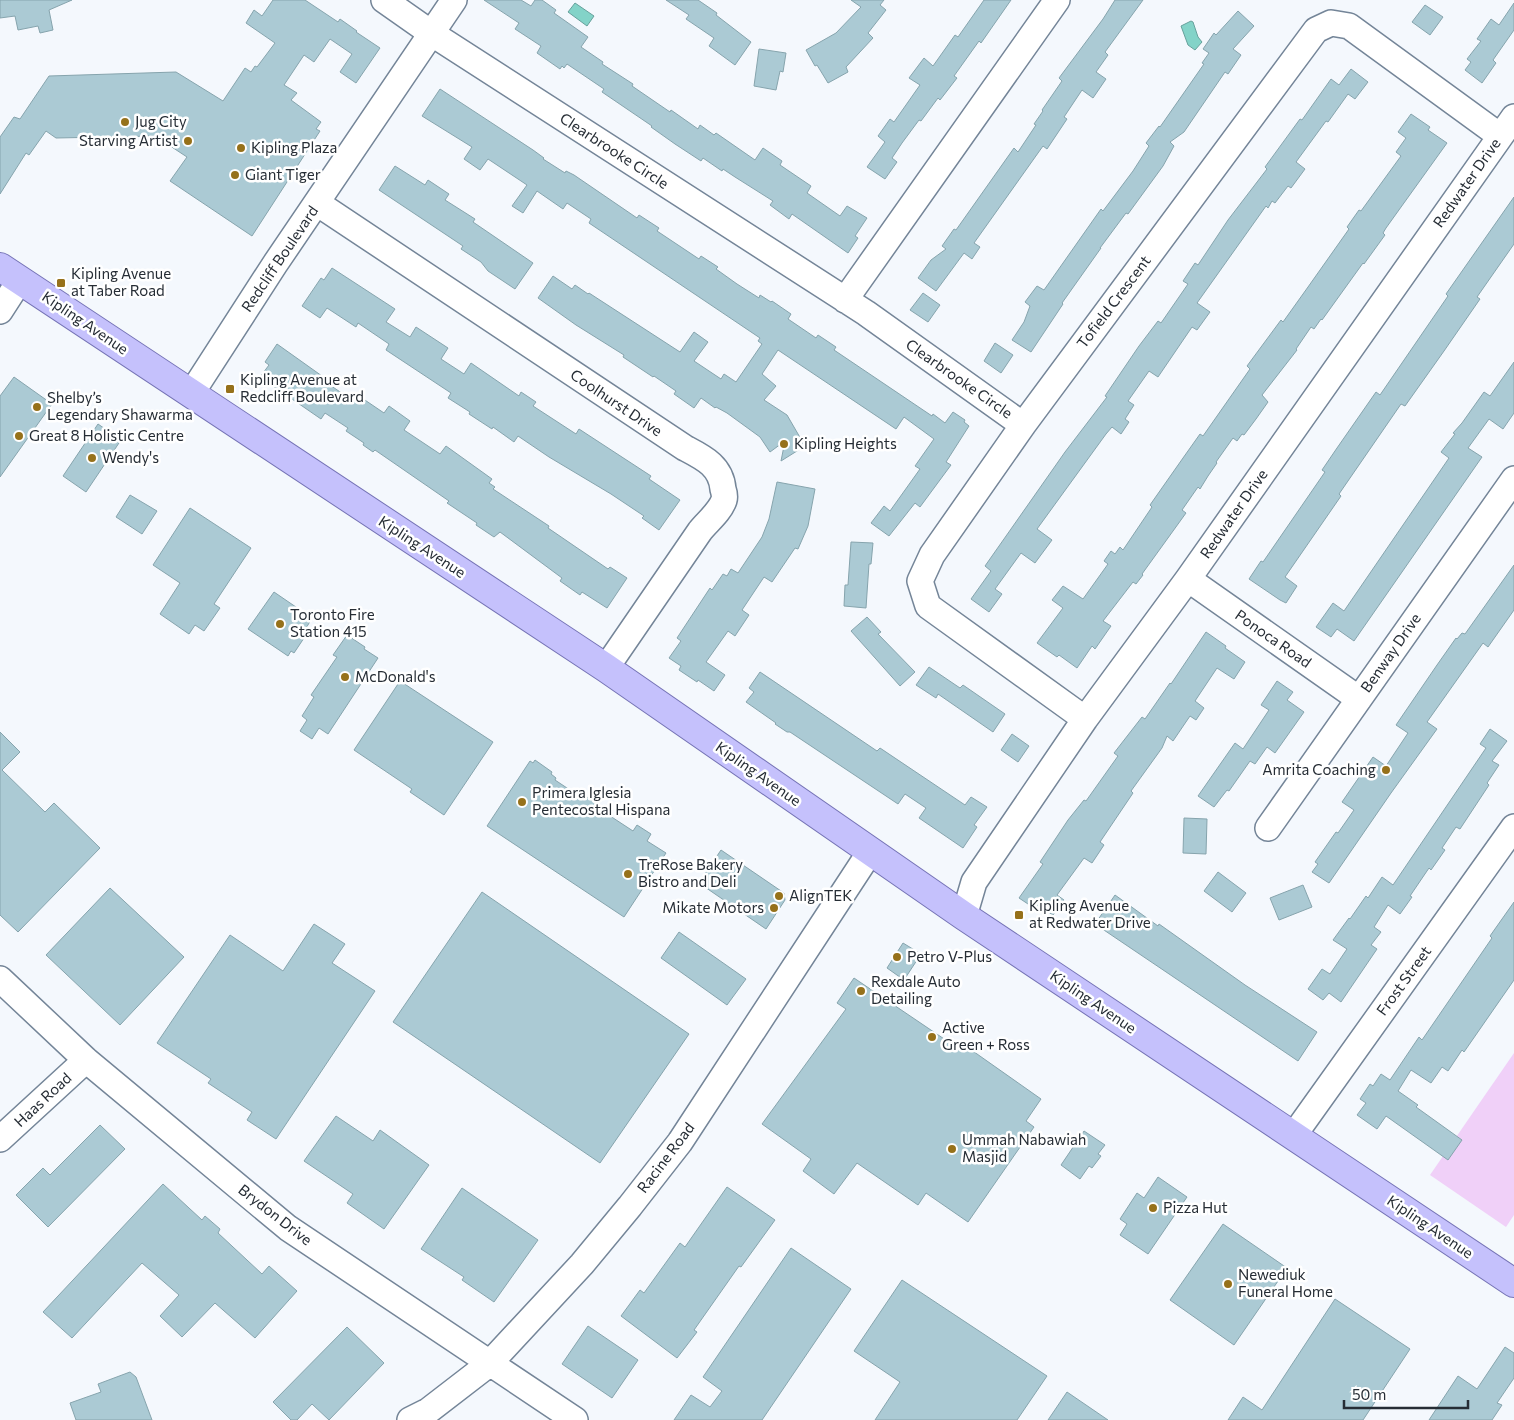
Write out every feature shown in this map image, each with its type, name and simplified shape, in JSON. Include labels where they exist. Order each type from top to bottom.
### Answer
[{"type":"main road","name":"Kipling Avenue","points":[[10,274],[606,668],[964,916],[1514,1283]]},
{"type":"street","name":"Clearbrooke Circle","points":[[384,0],[845,300],[1023,425]]},
{"type":"street","name":"Redcliff Boulevard","points":[[191,394],[454,0]]},
{"type":"street","points":[[845,300],[1057,0]]},
{"type":"street","name":"Tofield Crescent","points":[[1085,719],[928,606],[920,581],[932,555],[1023,425],[1316,30],[1331,23],[1349,26],[1507,126]]},
{"type":"street","name":"Redwater Drive","points":[[964,916],[974,882],[1085,719],[1188,579],[1507,126]]},
{"type":"street","name":"Coolhurst Drive","points":[[317,203],[685,448],[708,460],[718,470],[723,482],[724,499],[606,668]]},
{"type":"street","points":[[0,312],[10,274]]},
{"type":"street","name":"Benway Drive","points":[[1268,828],[1514,479]]},
{"type":"street","name":"Ponoca Road","points":[[1188,579],[1359,699]]},
{"type":"street","name":"Frost Street","points":[[1294,1135],[1514,827]]},
{"type":"street","name":"Racine Road","points":[[410,1420],[428,1411],[490,1364],[582,1264],[680,1142],[870,852]]},
{"type":"street","name":"Brydon Drive","points":[[0,980],[86,1060],[288,1228],[575,1420]]},
{"type":"street","name":"Haas Road","points":[[0,1139],[86,1060]]},
{"type":"shaded area","points":[[575,3],[594,16],[587,26],[568,12]]},
{"type":"shaded area","points":[[1191,21],[1202,42],[1195,50],[1188,45],[1181,26]]},
{"type":"shaded area","points":[[1514,1053],[1514,1215],[1506,1227],[1430,1175]]},
{"type":"building","points":[[0,0],[72,0],[49,10],[53,30],[40,33],[38,26],[18,30],[15,16],[0,18]]},
{"type":"building","name":"Kipling Plaza","points":[[273,0],[305,0],[338,22],[340,19],[380,48],[356,83],[340,72],[352,54],[330,39],[314,62],[304,55],[284,85],[297,93],[291,100],[321,122],[316,129],[320,131],[252,236],[170,181],[187,157],[155,136],[56,138],[46,131],[29,155],[26,153],[0,194],[0,137],[14,117],[20,119],[49,76],[176,72],[223,101],[245,68],[251,72],[255,66],[257,67],[275,43],[246,23],[254,10],[262,16]]},
{"type":"building","points":[[484,0],[521,0],[531,6],[535,0],[542,0],[556,10],[554,13],[588,37],[581,47],[670,112],[671,110],[698,129],[700,125],[714,135],[716,133],[755,160],[763,148],[782,161],[780,165],[811,186],[807,193],[840,216],[847,206],[867,218],[855,236],[858,238],[848,253],[792,214],[789,219],[770,205],[773,201],[723,169],[722,171],[703,158],[701,161],[675,144],[602,92],[604,89],[567,64],[564,68],[562,66],[560,69],[537,53],[541,46],[515,29],[519,23]]},
{"type":"building","points":[[666,0],[698,0],[717,13],[716,15],[751,42],[735,65],[709,46],[714,38],[686,19],[689,15]]},
{"type":"building","points":[[851,0],[884,0],[880,5],[886,10],[868,33],[873,38],[846,67],[848,72],[828,83],[806,50],[836,33],[861,7]]},
{"type":"building","points":[[984,0],[1011,0],[981,43],[979,41],[954,76],[957,78],[940,100],[938,98],[921,121],[919,120],[902,143],[892,158],[897,162],[885,179],[867,167],[885,142],[878,136],[890,119],[894,122],[920,85],[909,78],[924,58],[933,66],[955,35],[958,37]]},
{"type":"building","points":[[1115,0],[1143,0],[1105,52],[1108,55],[1096,72],[1106,79],[1093,98],[1082,90],[1064,117],[1067,119],[1047,149],[1043,146],[974,243],[980,247],[972,259],[964,253],[936,291],[918,278],[931,260],[946,249],[942,246],[954,229],[956,230],[1014,148],[1018,152],[1036,125],[1034,124],[1042,110],[1062,81],[1059,78]]},
{"type":"building","points":[[1514,3],[1514,30],[1493,60],[1496,63],[1482,83],[1465,70],[1471,62],[1467,59],[1481,41],[1477,39],[1491,19],[1499,25]]},
{"type":"building","points":[[1425,5],[1443,17],[1430,35],[1412,22]]},
{"type":"building","points":[[1238,11],[1254,26],[1233,49],[1241,55],[1228,74],[1225,72],[1184,132],[1170,142],[1174,146],[1163,166],[1100,248],[1031,352],[1012,340],[1024,322],[1030,306],[1025,302],[1037,286],[1044,290],[1101,209],[1103,211],[1133,171],[1149,146],[1146,143],[1160,127],[1204,64],[1202,63],[1209,53],[1203,49],[1214,33],[1216,35]]},
{"type":"building","points":[[759,49],[786,53],[783,72],[780,71],[776,90],[754,86]]},
{"type":"building","points":[[1351,69],[1368,82],[1355,99],[1348,94],[1296,162],[1305,169],[1291,188],[1288,186],[1275,203],[1272,201],[1268,208],[1266,206],[1197,303],[1210,312],[1197,330],[1192,327],[1158,377],[1149,371],[1128,401],[1134,405],[1125,419],[1129,422],[1121,434],[1112,427],[1037,529],[1052,540],[1035,563],[1021,553],[995,589],[1002,594],[989,612],[971,599],[991,571],[985,566],[1065,452],[1107,397],[1105,396],[1139,346],[1158,321],[1161,323],[1188,284],[1183,281],[1195,263],[1198,265],[1228,220],[1267,169],[1265,167],[1300,119],[1302,120],[1331,79],[1339,85]]},
{"type":"building","points":[[440,89],[565,173],[566,171],[574,175],[637,218],[639,215],[659,228],[657,231],[699,259],[701,256],[718,267],[716,269],[737,284],[759,298],[760,295],[772,301],[791,314],[788,319],[816,338],[818,335],[836,347],[834,350],[932,416],[933,414],[945,423],[953,412],[965,420],[964,422],[969,426],[946,462],[951,465],[920,507],[915,503],[889,536],[871,523],[884,506],[890,511],[920,469],[915,466],[934,439],[904,417],[896,429],[778,350],[762,374],[776,386],[764,400],[787,415],[805,446],[781,461],[785,441],[770,452],[760,437],[727,413],[715,408],[701,398],[694,408],[674,394],[676,391],[538,298],[553,276],[572,289],[575,285],[589,293],[680,352],[694,332],[708,342],[694,361],[721,379],[724,374],[736,382],[762,344],[758,341],[760,338],[589,223],[591,219],[567,203],[563,209],[537,191],[523,213],[512,206],[527,185],[488,159],[480,170],[464,159],[472,147],[422,116]]},
{"type":"building","points":[[1411,114],[1430,127],[1428,130],[1447,143],[1386,228],[1383,233],[1385,235],[1364,264],[1322,320],[1314,329],[1311,327],[1297,350],[1262,395],[1268,402],[1256,419],[1237,441],[1233,438],[1200,489],[1198,487],[1182,510],[1186,513],[1143,575],[1136,584],[1133,582],[1103,621],[1111,626],[1095,649],[1092,646],[1077,668],[1059,655],[1057,657],[1037,643],[1063,608],[1052,600],[1063,586],[1083,599],[1108,564],[1104,561],[1111,551],[1115,554],[1120,547],[1123,550],[1152,507],[1150,505],[1200,434],[1203,436],[1250,369],[1247,366],[1281,320],[1283,322],[1349,229],[1347,227],[1359,210],[1361,211],[1401,156],[1396,152],[1406,138],[1398,132]]},
{"type":"building","points":[[395,166],[425,185],[428,180],[449,194],[445,200],[475,219],[473,222],[533,263],[515,289],[488,271],[481,262],[461,249],[463,246],[379,190]]},
{"type":"building","points":[[1514,197],[1514,244],[1477,297],[1480,299],[1444,351],[1405,406],[1401,404],[1339,494],[1341,496],[1285,577],[1297,586],[1286,603],[1280,600],[1249,579],[1261,561],[1263,562],[1325,472],[1322,470],[1376,392],[1380,395],[1448,296],[1446,294]]},
{"type":"building","points":[[332,268],[395,309],[386,322],[410,337],[416,327],[448,348],[441,359],[464,374],[471,363],[519,396],[521,392],[536,402],[533,406],[576,434],[579,429],[651,476],[649,479],[680,500],[659,530],[642,518],[644,516],[611,494],[518,436],[514,442],[493,427],[492,429],[469,414],[470,412],[448,398],[451,393],[386,350],[389,344],[358,323],[356,327],[327,308],[320,318],[302,306],[321,278],[324,280]]},
{"type":"building","points":[[923,293],[940,305],[928,322],[910,310]]},
{"type":"building","points":[[995,343],[1013,355],[1001,373],[984,361]]},
{"type":"building","points":[[277,344],[322,376],[321,379],[352,400],[356,394],[384,413],[389,406],[410,421],[404,430],[440,454],[446,446],[492,479],[489,483],[495,487],[493,489],[549,526],[548,528],[608,569],[610,567],[627,578],[607,608],[582,592],[580,595],[560,581],[562,578],[500,532],[494,537],[476,525],[477,523],[447,503],[449,501],[375,450],[373,452],[363,445],[364,443],[346,431],[348,428],[325,413],[321,419],[260,377],[269,365],[265,362]]},
{"type":"building","points":[[1514,362],[1514,413],[1503,429],[1489,419],[1468,448],[1482,457],[1354,641],[1337,629],[1331,637],[1316,627],[1333,603],[1344,611],[1449,458],[1441,452],[1455,434],[1453,433],[1484,392],[1490,396]]},
{"type":"building","points":[[14,377],[52,404],[0,477],[0,396]]},
{"type":"building","name":"Wendy's","points":[[98,424],[121,440],[86,492],[63,476]]},
{"type":"building","points":[[777,482],[815,489],[808,526],[798,549],[795,548],[772,582],[764,577],[742,610],[749,615],[735,636],[728,631],[706,662],[725,675],[714,691],[679,670],[681,666],[669,658],[681,641],[677,638],[710,588],[712,590],[723,574],[727,576],[731,569],[738,573],[762,537],[769,519]]},
{"type":"building","points":[[130,495],[157,511],[142,534],[116,517]]},
{"type":"building","points":[[190,508],[251,548],[214,604],[220,608],[204,631],[195,625],[189,634],[160,614],[180,583],[153,565]]},
{"type":"building","points":[[851,542],[873,543],[871,564],[869,564],[866,608],[844,606],[845,585],[848,585]]},
{"type":"building","points":[[1514,565],[1514,610],[1488,647],[1483,643],[1427,722],[1437,729],[1329,883],[1312,872],[1318,864],[1315,862],[1354,810],[1342,802],[1373,757],[1386,766],[1408,733],[1396,725],[1456,638],[1462,633],[1465,634]]},
{"type":"building","name":"Toronto Fire Station 415","points":[[274,592],[312,618],[305,630],[308,632],[294,653],[291,651],[288,656],[248,629]]},
{"type":"building","points":[[867,617],[881,632],[878,634],[915,672],[900,686],[851,631]]},
{"type":"building","points":[[1206,632],[1245,662],[1234,679],[1217,668],[1195,701],[1204,708],[1196,720],[1190,716],[1173,741],[1167,736],[1162,748],[1131,791],[1133,793],[1100,842],[1104,845],[1092,863],[1084,858],[1057,895],[1064,900],[1053,915],[1042,908],[1040,912],[1019,898],[1043,864],[1040,862],[1068,820],[1084,800],[1086,801],[1118,756],[1114,753],[1142,717],[1145,719]]},
{"type":"building","name":"McDonald's","points":[[347,635],[378,658],[328,734],[319,728],[312,739],[300,731],[307,720],[302,716],[314,697],[311,695],[337,657],[333,655]]},
{"type":"building","points":[[929,667],[960,688],[963,685],[1005,714],[993,732],[938,694],[936,698],[916,685]]},
{"type":"building","points":[[760,672],[877,751],[880,748],[965,805],[971,797],[987,807],[974,825],[977,827],[963,848],[919,818],[926,808],[905,794],[898,804],[775,724],[746,702],[754,692],[749,688]]},
{"type":"building","points":[[400,681],[493,742],[444,815],[410,792],[412,789],[354,750]]},
{"type":"building","points":[[1277,681],[1293,692],[1287,700],[1304,712],[1275,753],[1267,747],[1255,764],[1250,761],[1229,791],[1227,790],[1214,807],[1198,796],[1235,743],[1243,749],[1269,710],[1261,705]]},
{"type":"building","points":[[1490,729],[1507,741],[1492,761],[1499,765],[1487,783],[1489,785],[1460,829],[1456,827],[1442,848],[1445,850],[1431,870],[1429,868],[1400,914],[1388,905],[1374,927],[1381,932],[1371,945],[1377,949],[1341,1002],[1329,993],[1323,1000],[1308,989],[1322,969],[1330,974],[1347,949],[1333,940],[1366,896],[1368,898],[1382,877],[1393,885],[1486,748],[1480,744]]},
{"type":"building","points":[[0,732],[20,752],[2,770],[45,812],[54,803],[100,848],[18,932],[0,915]]},
{"type":"building","points":[[1012,734],[1029,746],[1018,762],[1001,750]]},
{"type":"building","points":[[535,760],[552,772],[551,774],[556,778],[555,780],[585,800],[587,797],[603,808],[601,810],[633,831],[637,825],[651,834],[647,841],[666,853],[624,917],[487,826],[530,761],[533,763]]},
{"type":"building","points":[[1184,818],[1207,819],[1206,854],[1183,853]]},
{"type":"building","points":[[721,850],[784,893],[785,900],[766,929],[699,883]]},
{"type":"building","points":[[1218,872],[1246,893],[1232,912],[1204,891]]},
{"type":"building","points":[[1303,885],[1312,907],[1279,920],[1270,898]]},
{"type":"building","points":[[110,888],[184,957],[120,1025],[46,955]]},
{"type":"building","points":[[482,892],[689,1034],[600,1163],[393,1022]]},
{"type":"building","points":[[1115,895],[1158,926],[1159,924],[1245,985],[1317,1032],[1298,1061],[1095,924]]},
{"type":"building","points":[[1514,902],[1514,980],[1464,1052],[1462,1050],[1448,1071],[1442,1067],[1431,1083],[1411,1070],[1398,1091],[1418,1105],[1416,1107],[1462,1140],[1448,1160],[1386,1116],[1377,1129],[1357,1115],[1366,1103],[1360,1099],[1370,1084],[1373,1086],[1381,1074],[1390,1080],[1419,1037],[1422,1040],[1492,938],[1490,936]]},
{"type":"building","points":[[314,924],[345,944],[332,963],[375,991],[276,1139],[247,1120],[252,1112],[208,1083],[211,1079],[157,1043],[230,935],[283,971]]},
{"type":"building","points":[[679,932],[746,979],[727,1005],[661,958]]},
{"type":"building","points":[[903,943],[921,954],[904,980],[887,968]]},
{"type":"building","points":[[854,978],[956,1047],[960,1042],[1041,1099],[1026,1121],[1034,1127],[968,1222],[926,1193],[918,1205],[857,1163],[834,1194],[803,1171],[811,1159],[762,1124],[846,1009],[837,1003]]},
{"type":"building","points":[[336,1116],[373,1141],[380,1130],[429,1165],[384,1229],[347,1203],[353,1194],[304,1161]]},
{"type":"building","points":[[100,1125],[125,1149],[48,1227],[16,1195],[43,1168],[50,1175]]},
{"type":"building","points":[[1084,1131],[1105,1145],[1098,1154],[1101,1156],[1092,1168],[1089,1166],[1080,1179],[1061,1165]]},
{"type":"building","name":"Pizza Hut","points":[[1158,1177],[1187,1197],[1148,1254],[1120,1235],[1127,1224],[1120,1219],[1137,1193],[1144,1198]]},
{"type":"building","points":[[163,1184],[202,1220],[205,1216],[220,1229],[218,1233],[262,1274],[269,1266],[297,1291],[255,1338],[215,1303],[182,1337],[160,1316],[179,1295],[142,1263],[72,1338],[43,1312]]},
{"type":"building","points":[[727,1187],[775,1220],[741,1267],[739,1266],[694,1330],[697,1332],[677,1358],[621,1316],[640,1290],[644,1293],[680,1243],[685,1247]]},
{"type":"building","points":[[462,1188],[538,1240],[494,1302],[462,1280],[464,1277],[421,1249]]},
{"type":"building","name":"Newediuk Funeral Home","points":[[1223,1224],[1287,1268],[1234,1345],[1170,1300]]},
{"type":"building","points":[[791,1248],[851,1289],[762,1420],[674,1420],[691,1395],[710,1407],[722,1391],[703,1377]]},
{"type":"building","points":[[902,1280],[1047,1376],[1017,1420],[875,1420],[900,1382],[854,1351]]},
{"type":"building","points":[[1335,1299],[1410,1349],[1363,1420],[1228,1420],[1243,1397],[1262,1410]]},
{"type":"building","points":[[588,1326],[638,1360],[612,1398],[562,1364]]},
{"type":"building","points":[[347,1327],[384,1363],[329,1420],[312,1404],[297,1420],[291,1420],[273,1402]]},
{"type":"building","points":[[1505,1347],[1514,1353],[1514,1378],[1497,1403],[1502,1405],[1492,1420],[1429,1420],[1458,1376],[1477,1389]]},
{"type":"building","points":[[130,1372],[136,1377],[152,1420],[76,1420],[70,1403],[101,1392],[98,1384]]},
{"type":"building","points":[[1067,1392],[1108,1420],[1048,1420]]},
{"type":"place","name":"Jug City","points":[[125,122]]},
{"type":"place","name":"Starving Artist","points":[[188,141]]},
{"type":"place","name":"Kipling Plaza","points":[[241,148]]},
{"type":"place","name":"Giant Tiger","points":[[235,175]]},
{"type":"place","name":"Kipling Avenue at Taber Road","points":[[61,283]]},
{"type":"place","name":"Kipling Avenue at Redcliff Boulevard","points":[[230,389]]},
{"type":"place","name":"Shelby’s Legendary Shawarma","points":[[37,407]]},
{"type":"place","name":"Great 8 Holistic Centre","points":[[19,436]]},
{"type":"place","name":"Kipling Heights","points":[[784,444]]},
{"type":"place","name":"Wendy's","points":[[92,458]]},
{"type":"place","name":"Toronto Fire Station 415","points":[[280,624]]},
{"type":"place","name":"McDonald's","points":[[345,677]]},
{"type":"place","name":"Amrita Coaching","points":[[1386,770]]},
{"type":"place","name":"Primera Iglesia Pentecostal Hispana","points":[[522,802]]},
{"type":"place","name":"TreRose Bakery Bistro and Deli","points":[[628,874]]},
{"type":"place","name":"AlignTEK","points":[[779,896]]},
{"type":"place","name":"Mikate Motors","points":[[774,908]]},
{"type":"place","name":"Kipling Avenue at Redwater Drive","points":[[1019,915]]},
{"type":"place","name":"Petro V-Plus","points":[[897,957]]},
{"type":"place","name":"Rexdale Auto Detailing","points":[[861,991]]},
{"type":"place","name":"Active Green + Ross","points":[[932,1037]]},
{"type":"place","name":"Ummah Nabawiah Masjid","points":[[952,1149]]},
{"type":"place","name":"Pizza Hut","points":[[1153,1208]]},
{"type":"place","name":"Newediuk Funeral Home","points":[[1228,1284]]}]
